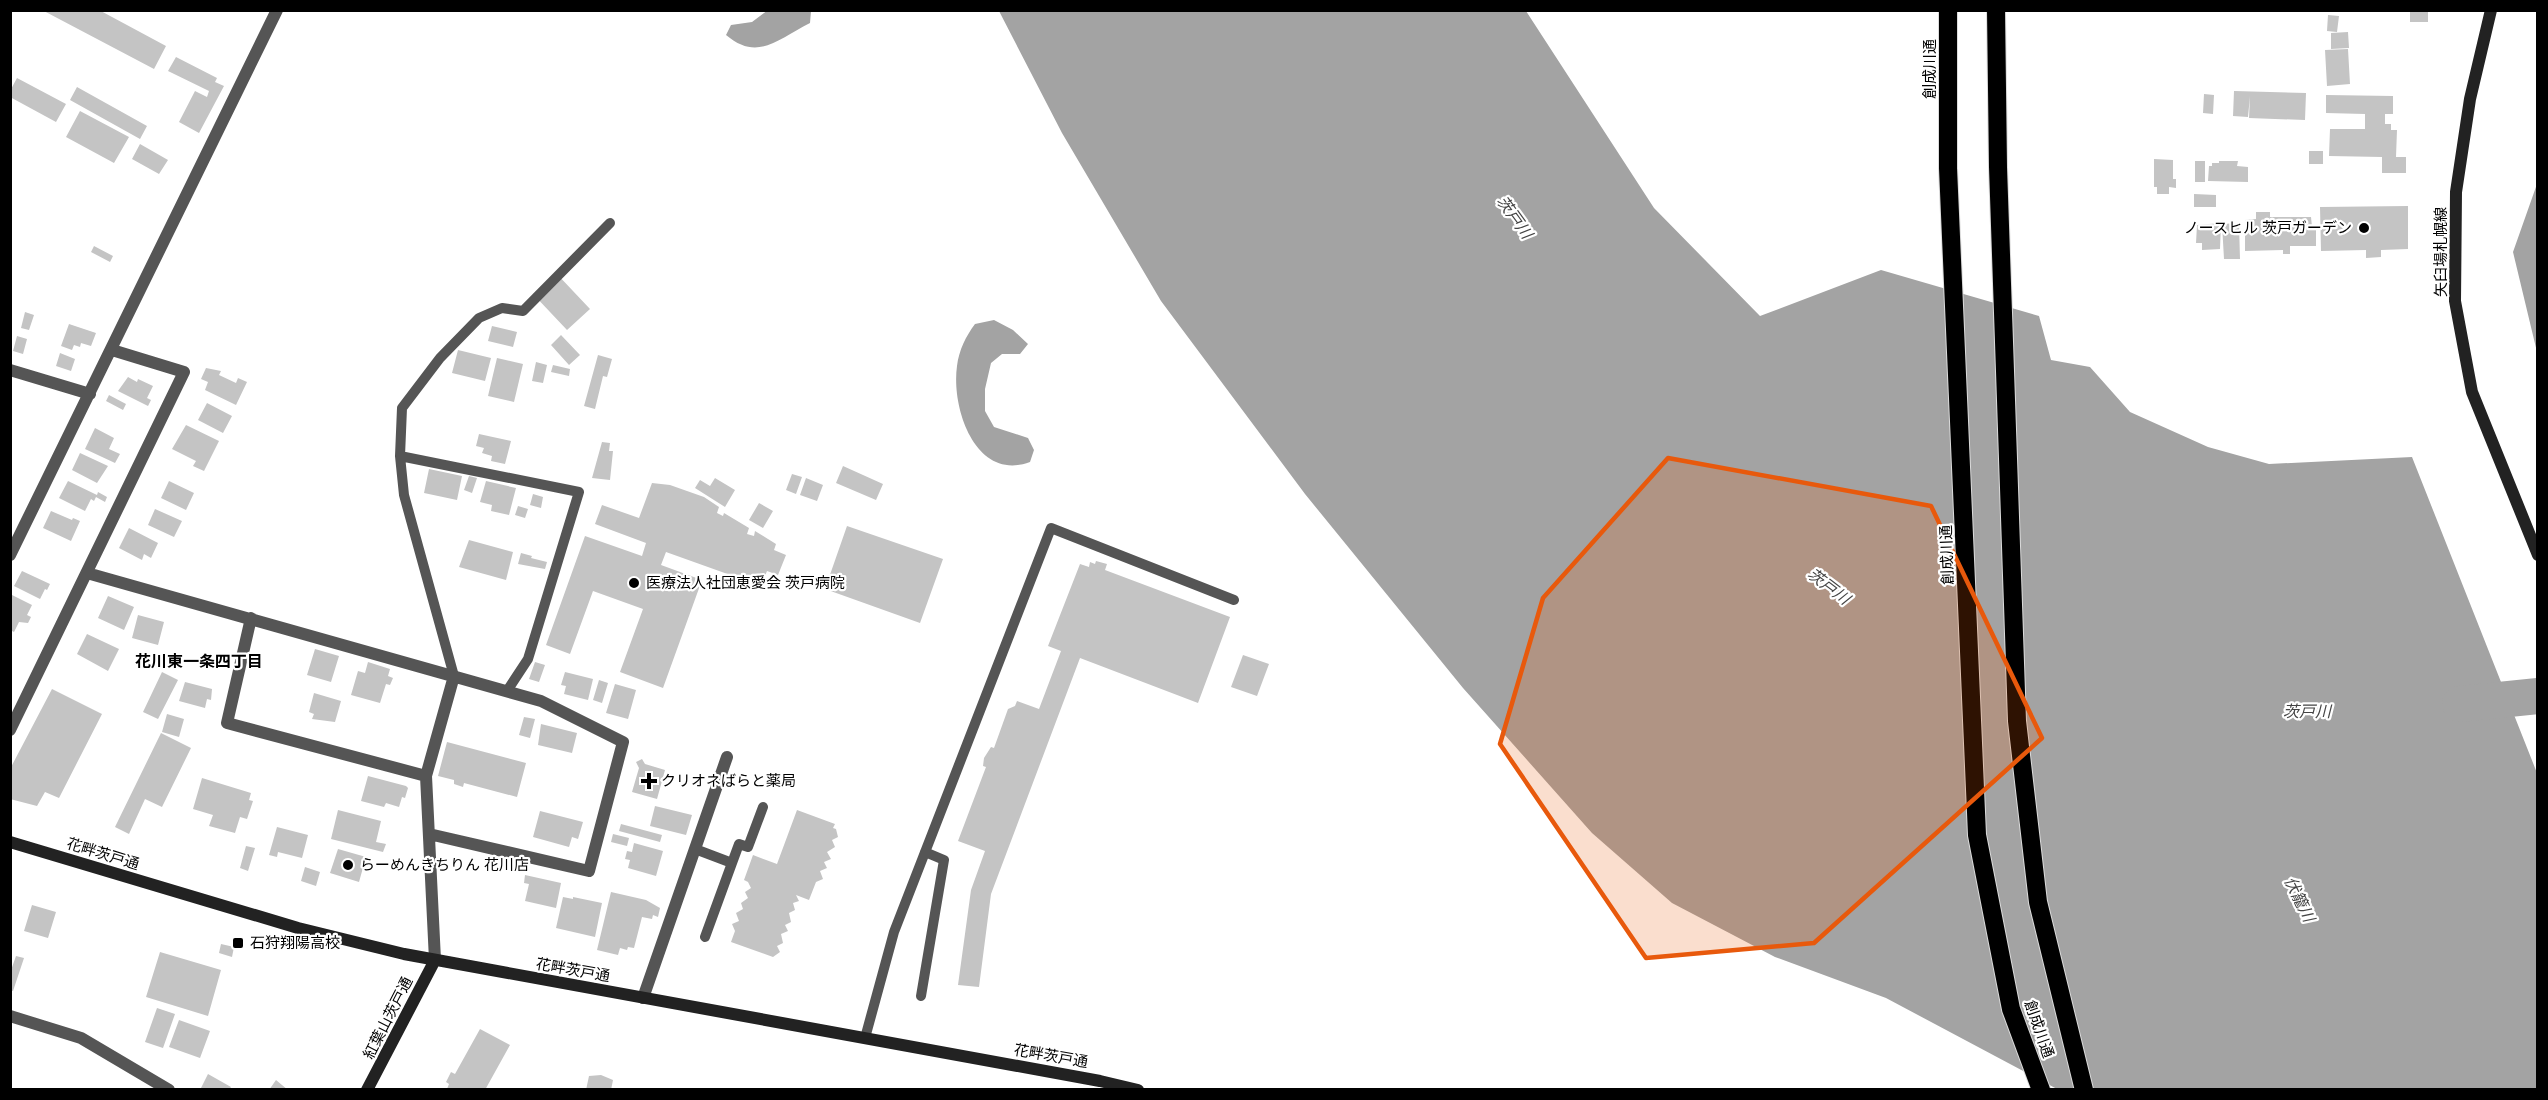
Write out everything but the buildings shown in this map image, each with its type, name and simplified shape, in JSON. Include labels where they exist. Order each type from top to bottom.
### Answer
[{"type":"highway","name":"創成川通","points":[[1948,10],[1948,168],[1977,835],[2011,1009],[2041,1089]]},
{"type":"highway","name":"創成川通","points":[[1996,10],[1998,167],[2017,721],[2038,902],[2084,1089]]},
{"type":"main road","name":"矢臼場札幌線","points":[[2491,10],[2470,99],[2456,192],[2455,301],[2472,392],[2538,555]]},
{"type":"main road","name":"花畔茨戸通","points":[[10,842],[298,928],[435,960],[1138,1089]]},
{"type":"main road","name":"紅葉山茨戸通","points":[[367,1089],[435,960]]},
{"type":"street","points":[[10,555],[277,10]]},
{"type":"street","points":[[10,730],[184,372],[111,350]]},
{"type":"street","points":[[10,370],[90,394]]},
{"type":"street","points":[[87,573],[541,701],[623,742],[589,871],[429,834]]},
{"type":"street","points":[[251,618],[227,723],[426,776]]},
{"type":"street","points":[[435,960],[426,776],[454,676]]},
{"type":"street","points":[[643,998],[727,757]]},
{"type":"street","points":[[10,1016],[81,1038],[169,1089]]},
{"type":"lane","points":[[454,676],[404,495],[400,456],[402,408],[440,358],[479,318],[502,308],[523,311],[610,223]]},
{"type":"lane","points":[[400,456],[579,492],[528,660],[507,691]]},
{"type":"lane","points":[[865,1038],[894,932],[1051,528],[1234,600]]},
{"type":"lane","points":[[705,937],[739,844],[748,847],[763,807]]},
{"type":"lane","points":[[695,849],[732,863]]},
{"type":"lane","points":[[921,996],[944,860],[925,852]]},
{"type":"highlighted area","points":[[1668,458],[1931,506],[2042,738],[1814,943],[1646,958],[1500,744],[1543,598]]},
{"type":"water","points":[[768,10],[811,11],[810,23],[778,41],[758,47],[748,47],[737,43],[726,35],[731,25],[752,22]]},
{"type":"water","name":"伏籠川","points":[[999,11],[1526,11],[1654,208],[1760,316],[1881,270],[2039,316],[2051,360],[2090,367],[2130,412],[2208,447],[2269,464],[2412,457],[2537,773],[2537,1089],[2057,1089],[1886,998],[1775,957],[1672,903],[1592,833],[1463,688],[1305,494],[1161,301],[1062,133]]},
{"type":"water","points":[[2537,184],[2537,352],[2513,252]]},
{"type":"water","points":[[994,320],[1013,330],[1028,344],[1020,354],[1002,354],[991,363],[985,389],[985,411],[994,427],[1028,438],[1034,450],[1030,462],[1011,465],[995,461],[982,452],[971,438],[958,402],[957,366],[963,344],[975,324]]},
{"type":"waterway","name":"茨戸川","points":[[2460,704],[2538,696]]},
{"type":"place","name":"ノースヒル 茨戸ガーデン","points":[[2364,228]]},
{"type":"place","name":"医療法人社団恵愛会 茨戸病院","points":[[634,583]]},
{"type":"place","name":"クリオネばらと薬局","points":[[649,781]]},
{"type":"place","name":"らーめんきちりん 花川店","points":[[348,865]]},
{"type":"place","name":"石狩翔陽高校","points":[[238,943]]},
{"type":"district","name":"花川東一条四丁目","points":[[199,661]]}]
